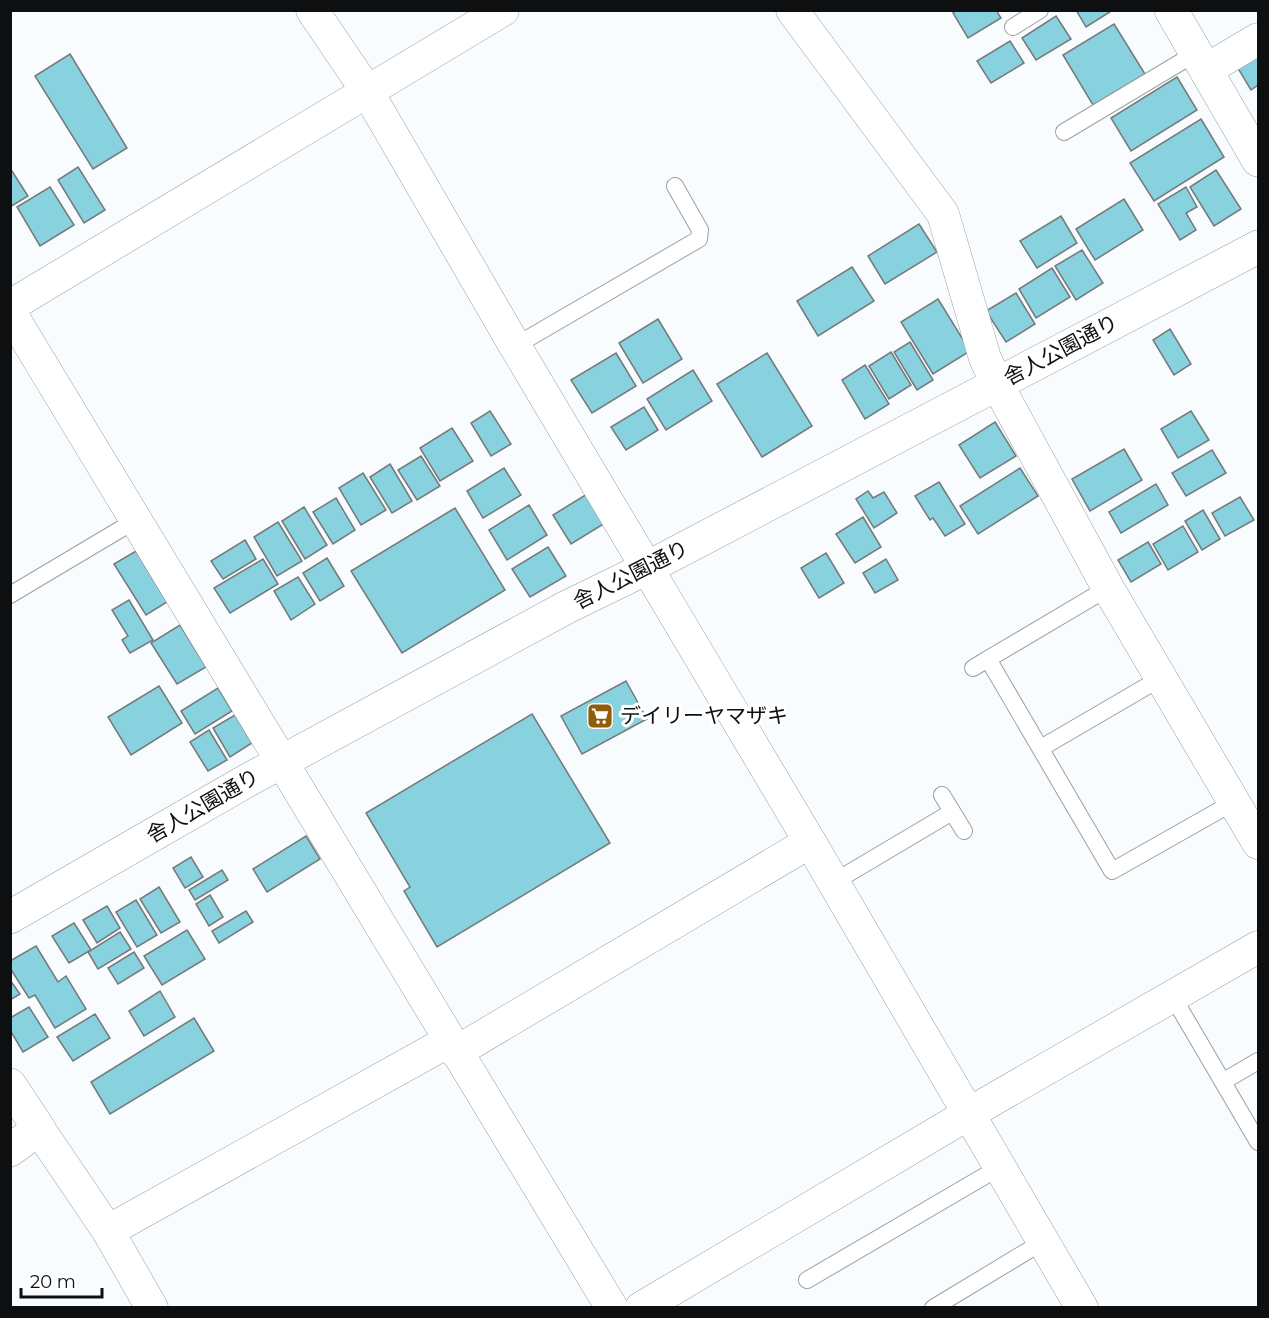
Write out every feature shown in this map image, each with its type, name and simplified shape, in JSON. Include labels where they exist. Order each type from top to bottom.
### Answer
[{"type":"street","points":[[312,10],[367,91],[515,346],[970,1113],[1082,1308]]},
{"type":"street","points":[[10,306],[503,10]]},
{"type":"street","points":[[792,10],[943,214],[985,358],[997,384],[1108,588],[1258,843]]},
{"type":"street","points":[[1171,10],[1258,160]]},
{"type":"street","points":[[1201,61],[1258,39]]},
{"type":"street","name":"舎人公園通り","points":[[10,917],[248,780],[567,607],[647,568],[1258,247]]},
{"type":"street","points":[[10,312],[612,1308]]},
{"type":"street","points":[[108,1232],[452,1046],[810,842]]},
{"type":"street","points":[[642,1308],[970,1113],[1258,947]]},
{"type":"street","points":[[10,1084],[108,1232],[152,1308]]},
{"type":"street","points":[[10,1150],[39,1129]]},
{"type":"lane","points":[[1013,27],[1040,10]]},
{"type":"lane","points":[[1064,132],[1201,61]]},
{"type":"lane","points":[[515,346],[699,239],[700,230],[675,186]]},
{"type":"lane","points":[[10,595],[136,519]]},
{"type":"lane","points":[[973,668],[1108,588]]},
{"type":"lane","points":[[988,659],[1112,871],[1233,802]]},
{"type":"lane","points":[[1041,748],[1161,678]]},
{"type":"lane","points":[[942,795],[964,831]]},
{"type":"lane","points":[[834,882],[952,812]]},
{"type":"lane","points":[[1173,997],[1258,1142]]},
{"type":"lane","points":[[1224,1081],[1258,1061]]},
{"type":"lane","points":[[807,1280],[1000,1167]]},
{"type":"lane","points":[[933,1308],[1044,1241]]},
{"type":"building","points":[[957,10],[996,10],[1001,18],[968,38],[953,13]]},
{"type":"building","points":[[1076,10],[1113,10],[1086,27]]},
{"type":"building","points":[[1056,16],[1071,39],[1036,60],[1022,38]]},
{"type":"building","points":[[1114,24],[1145,74],[1093,105],[1063,55]]},
{"type":"building","points":[[1010,41],[1024,63],[991,83],[977,61]]},
{"type":"building","points":[[1258,51],[1258,85],[1251,90],[1236,65]]},
{"type":"building","points":[[70,54],[127,148],[93,169],[35,76]]},
{"type":"building","points":[[1177,77],[1197,110],[1131,151],[1111,118]]},
{"type":"building","points":[[1201,119],[1224,157],[1154,201],[1130,163]]},
{"type":"building","points":[[78,167],[105,210],[84,223],[58,180]]},
{"type":"building","points":[[10,168],[28,196],[10,207]]},
{"type":"building","points":[[1216,170],[1241,209],[1214,226],[1190,187]]},
{"type":"building","points":[[50,187],[74,225],[40,246],[17,207]]},
{"type":"building","points":[[1186,187],[1197,207],[1186,213],[1196,230],[1180,240],[1158,204]]},
{"type":"building","points":[[1124,199],[1143,230],[1095,260],[1076,229]]},
{"type":"building","points":[[1061,216],[1077,243],[1037,268],[1020,241]]},
{"type":"building","points":[[919,224],[937,252],[885,284],[868,256]]},
{"type":"building","points":[[1082,250],[1103,283],[1076,300],[1055,266]]},
{"type":"building","points":[[852,267],[874,301],[818,336],[797,301]]},
{"type":"building","points":[[1052,268],[1070,297],[1036,318],[1019,289]]},
{"type":"building","points":[[1016,293],[1035,324],[1006,342],[986,311]]},
{"type":"building","points":[[938,299],[970,351],[933,374],[901,322]]},
{"type":"building","points":[[658,319],[682,359],[643,383],[619,343]]},
{"type":"building","points":[[1170,329],[1191,364],[1174,375],[1153,340]]},
{"type":"building","points":[[910,342],[933,380],[917,390],[894,352]]},
{"type":"building","points":[[891,352],[911,385],[889,399],[869,366]]},
{"type":"building","points":[[616,353],[636,386],[592,413],[571,380]]},
{"type":"building","points":[[767,353],[812,426],[762,457],[717,384]]},
{"type":"building","points":[[865,365],[889,404],[865,419],[842,380]]},
{"type":"building","points":[[693,370],[712,401],[666,430],[647,399]]},
{"type":"building","points":[[644,407],[658,430],[626,450],[611,427]]},
{"type":"building","points":[[490,411],[511,444],[491,456],[471,423]]},
{"type":"building","points":[[1191,411],[1209,440],[1178,458],[1161,429]]},
{"type":"building","points":[[995,422],[1016,456],[980,478],[959,445]]},
{"type":"building","points":[[452,428],[473,461],[440,481],[420,448]]},
{"type":"building","points":[[1124,449],[1142,480],[1090,511],[1072,479]]},
{"type":"building","points":[[1212,450],[1226,473],[1186,496],[1172,473]]},
{"type":"building","points":[[421,456],[440,486],[417,500],[398,470]]},
{"type":"building","points":[[390,464],[412,501],[392,513],[370,477]]},
{"type":"building","points":[[504,468],[521,495],[483,518],[467,491]]},
{"type":"building","points":[[1020,468],[1038,496],[978,534],[960,506]]},
{"type":"building","points":[[363,473],[386,510],[361,525],[339,488]]},
{"type":"building","points":[[939,482],[965,524],[945,536],[933,518],[930,520],[915,496]]},
{"type":"building","points":[[1156,484],[1168,505],[1121,533],[1109,512]]},
{"type":"building","points":[[868,491],[873,498],[884,492],[897,513],[874,528],[856,499]]},
{"type":"building","points":[[587,494],[605,523],[571,544],[553,515]]},
{"type":"building","points":[[1240,497],[1254,520],[1225,536],[1212,513]]},
{"type":"building","points":[[336,498],[355,530],[333,544],[313,512]]},
{"type":"building","points":[[529,505],[547,535],[507,560],[489,530]]},
{"type":"building","points":[[304,507],[327,545],[305,559],[282,521]]},
{"type":"building","points":[[455,508],[505,590],[402,653],[351,571]]},
{"type":"building","points":[[1203,510],[1220,539],[1202,550],[1185,521]]},
{"type":"building","points":[[863,517],[881,547],[855,563],[836,534]]},
{"type":"building","points":[[278,522],[302,561],[277,576],[254,537]]},
{"type":"building","points":[[1183,526],[1198,552],[1168,570],[1153,544]]},
{"type":"building","points":[[245,540],[256,559],[223,579],[211,561]]},
{"type":"building","points":[[1148,542],[1161,564],[1131,582],[1118,560]]},
{"type":"building","points":[[548,547],[566,576],[530,597],[512,569]]},
{"type":"building","points":[[136,551],[167,602],[146,615],[114,564]]},
{"type":"building","points":[[826,553],[844,583],[819,598],[801,568]]},
{"type":"building","points":[[327,558],[344,586],[320,601],[303,573]]},
{"type":"building","points":[[263,559],[278,584],[230,613],[214,588]]},
{"type":"building","points":[[886,559],[898,580],[875,593],[863,573]]},
{"type":"building","points":[[298,577],[315,604],[291,620],[274,591]]},
{"type":"building","points":[[129,600],[153,640],[130,653],[122,640],[128,636],[112,610]]},
{"type":"building","points":[[180,625],[206,667],[177,684],[151,643]]},
{"type":"building","points":[[626,681],[647,719],[582,754],[561,716]]},
{"type":"building","points":[[159,686],[182,723],[131,755],[108,717]]},
{"type":"building","points":[[218,688],[232,711],[195,734],[181,711]]},
{"type":"building","points":[[532,714],[610,843],[437,947],[404,891],[410,887],[366,813]]},
{"type":"building","points":[[235,715],[252,743],[230,757],[213,728]]},
{"type":"building","points":[[209,730],[227,760],[208,771],[190,742]]},
{"type":"building","points":[[306,836],[320,859],[267,892],[253,869]]},
{"type":"building","points":[[191,857],[203,877],[185,888],[173,868]]},
{"type":"building","points":[[222,870],[228,880],[195,900],[189,890]]},
{"type":"building","points":[[159,887],[180,922],[161,933],[140,899]]},
{"type":"building","points":[[210,895],[223,917],[209,926],[196,904]]},
{"type":"building","points":[[136,900],[157,935],[137,947],[116,912]]},
{"type":"building","points":[[107,906],[120,928],[97,943],[83,920]]},
{"type":"building","points":[[246,911],[253,922],[219,943],[212,931]]},
{"type":"building","points":[[74,923],[91,950],[69,963],[52,936]]},
{"type":"building","points":[[187,930],[205,959],[162,985],[144,956]]},
{"type":"building","points":[[120,932],[131,949],[98,969],[88,952]]},
{"type":"building","points":[[36,946],[58,982],[66,976],[86,1009],[55,1028],[35,995],[29,998],[10,968],[10,961]]},
{"type":"building","points":[[134,952],[144,968],[118,984],[108,968]]},
{"type":"building","points":[[10,980],[20,994],[10,1000]]},
{"type":"building","points":[[160,991],[175,1017],[144,1036],[129,1011]]},
{"type":"building","points":[[29,1007],[48,1037],[23,1052],[10,1030],[10,1018]]},
{"type":"building","points":[[95,1014],[110,1038],[73,1061],[57,1037]]},
{"type":"building","points":[[194,1018],[214,1051],[110,1114],[91,1082]]},
{"type":"place","name":"デイリーヤマザキ","points":[[600,716]]}]
